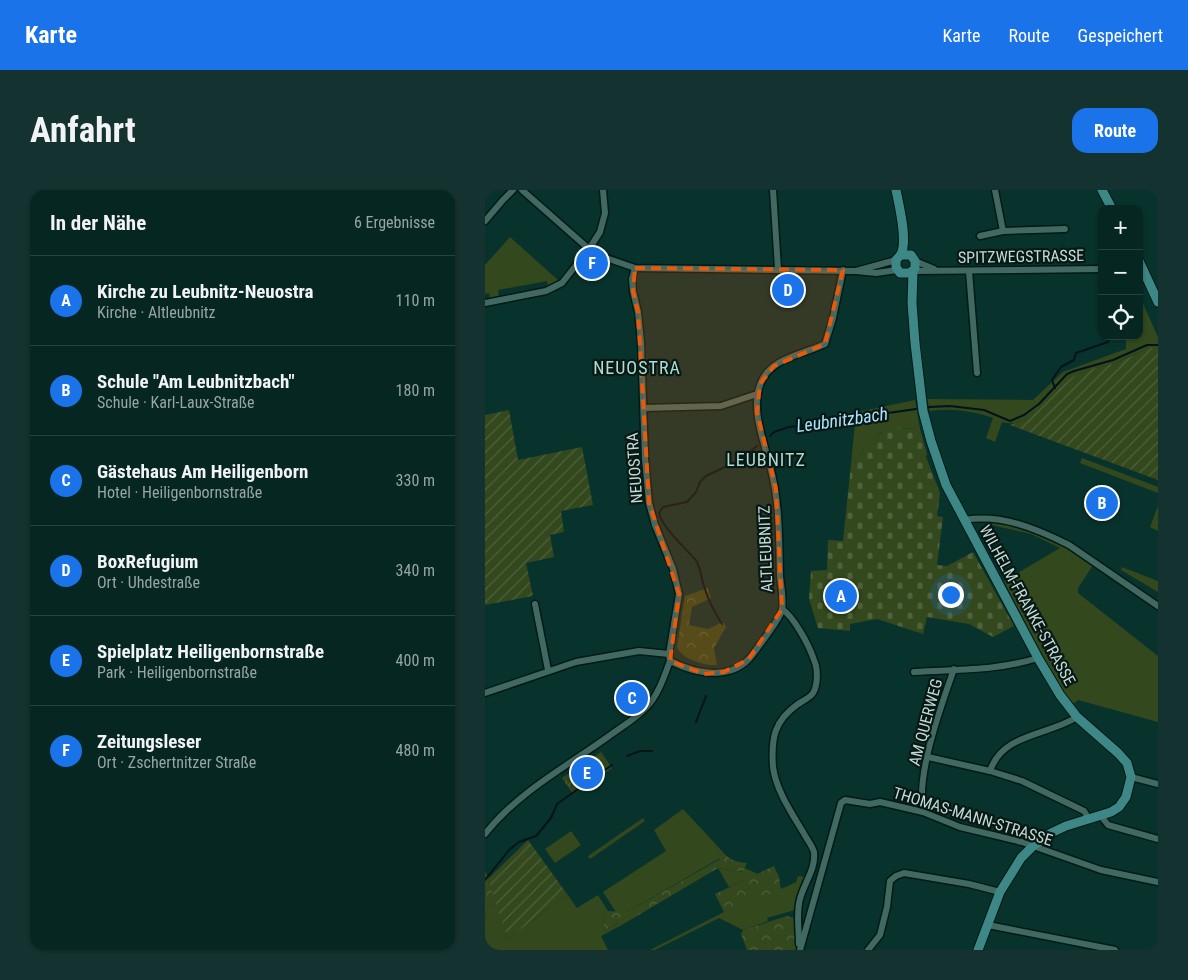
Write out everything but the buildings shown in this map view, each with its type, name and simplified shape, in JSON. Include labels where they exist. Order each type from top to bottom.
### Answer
[{"type":"street","points":[[485,221],[513,190]]},
{"type":"street","points":[[522,190],[589,249],[613,261],[635,268],[843,270],[875,273],[910,273],[913,271]]},
{"type":"street","points":[[485,303],[545,291],[567,278],[600,232],[605,213],[603,190]]},
{"type":"street","points":[[773,190],[778,269]]},
{"type":"street","points":[[857,271],[898,258],[913,258],[903,228],[896,190]]},
{"type":"street","points":[[995,190],[1003,231]]},
{"type":"street","points":[[1102,190],[1109,205]]},
{"type":"street","name":"WILHELM-FRANKE-STRASSE","points":[[903,228],[898,258],[900,272],[912,303]]},
{"type":"street","points":[[980,236],[1003,231],[1065,230]]},
{"type":"street","name":"WILHELM-FRANKE-STRASSE","points":[[913,258],[915,266],[913,271],[912,303],[923,411],[940,468],[963,520],[1060,695],[1077,717],[1127,763],[1131,777]]},
{"type":"street","name":"SPITZWEGSTRASSE","points":[[913,258],[940,271]]},
{"type":"street","name":"NEUOSTRA","points":[[485,834],[518,800],[627,724],[645,708],[654,699],[670,657],[678,604],[678,585],[655,525],[646,481],[639,320],[632,279],[635,268]]},
{"type":"street","name":"SPITZWEGSTRASSE","points":[[913,271],[1098,269]]},
{"type":"street","points":[[1143,269],[1158,302]]},
{"type":"street","name":"ALTLEUBNITZ","points":[[800,950],[800,898],[812,867],[814,859],[813,850],[776,782],[773,767],[773,746],[774,732],[782,717],[813,694],[816,684],[816,665],[792,618],[782,610],[776,489],[757,412],[757,394],[765,374],[774,366],[825,344],[833,318],[843,270]]},
{"type":"street","points":[[969,271],[977,373]]},
{"type":"street","points":[[644,408],[721,406],[757,394]]},
{"type":"street","points":[[963,520],[991,518],[1009,521],[1057,539],[1069,545],[1158,606]]},
{"type":"street","points":[[535,604],[548,670]]},
{"type":"street","points":[[485,692],[576,662],[639,651],[670,657],[685,668],[704,674],[724,672],[741,666],[749,659],[782,610]]},
{"type":"street","points":[[915,672],[992,669],[1038,658]]},
{"type":"street","name":"AM QUERWEG","points":[[923,812],[922,787],[928,757],[938,714],[954,669]]},
{"type":"street","points":[[990,771],[1000,751],[1017,741],[1069,722],[1077,717]]},
{"type":"street","points":[[928,757],[990,771],[1021,781],[1084,811],[1089,820]]},
{"type":"street","points":[[978,950],[1000,892],[1021,858],[1032,846],[1051,833],[1066,826],[1101,816],[1119,807],[1126,797],[1131,777],[1158,784]]},
{"type":"street","name":"THOMAS-MANN-STRASSE","points":[[800,950],[841,804],[845,800],[870,804],[880,802],[923,812],[960,827],[1021,842],[1101,870],[1158,882]]},
{"type":"street","points":[[1101,816],[1107,825],[1158,839]]},
{"type":"street","points":[[868,950],[880,935],[887,907],[890,881],[899,874],[904,873],[969,884],[1000,892]]},
{"type":"street","points":[[988,925],[1115,950]]},
{"type":"highlighted area","points":[[635,268],[843,270],[825,344],[774,366],[760,384],[757,412],[776,489],[782,609],[749,659],[724,672],[704,674],[670,661],[679,594],[649,503],[638,312],[633,291]]},
{"type":"green space","points":[[510,237],[559,281],[548,286],[547,281],[498,290],[499,296],[490,298],[489,293],[485,294],[485,265]]},
{"type":"green space","points":[[1143,303],[1158,337],[1158,348],[1141,351],[1114,363],[1083,371],[1074,376],[1041,408],[1022,421],[1002,422],[995,442],[986,438],[993,418],[962,411],[930,411],[927,399],[1033,400],[1063,372],[1126,349],[1126,340],[1143,340]]},
{"type":"green space","points":[[1149,348],[1158,348],[1158,480],[1010,425],[1029,416],[1066,382],[1079,373],[1109,365]]},
{"type":"green space","points":[[915,400],[920,429],[902,428],[880,433],[862,451],[854,464],[851,464],[855,423],[853,413]]},
{"type":"green space","points":[[509,410],[518,460],[582,447],[593,505],[561,511],[564,532],[550,535],[554,557],[526,563],[533,596],[485,605],[485,415]]},
{"type":"green space","points":[[891,428],[920,429],[927,454],[926,457],[940,493],[937,516],[943,517],[937,565],[947,566],[973,552],[1014,626],[993,637],[969,624],[927,617],[923,634],[877,619],[850,624],[850,631],[818,628],[809,599],[811,571],[827,570],[828,540],[843,541],[851,464],[854,464],[865,447],[874,438]]},
{"type":"green space","points":[[1082,458],[1158,487],[1158,493],[1080,463]]},
{"type":"green space","points":[[1158,506],[1158,531],[1150,527]]},
{"type":"green space","points":[[989,520],[1038,531],[1095,562],[1078,588],[1078,593],[1158,656],[1158,722],[1078,700],[1072,705],[1057,684],[1004,581],[1060,548],[1031,534],[987,524]]},
{"type":"green space","points":[[1122,567],[1158,581],[1158,592],[1121,570]]},
{"type":"green space","points":[[708,588],[711,598],[692,607],[689,625],[708,629],[723,622],[726,627],[714,648],[717,665],[694,661],[683,655],[677,647],[685,596]]},
{"type":"green space","points":[[601,752],[612,768],[573,794],[562,778]]},
{"type":"green space","points":[[683,809],[721,850],[716,854],[720,858],[627,912],[616,912],[603,892],[666,851],[654,830]]},
{"type":"green space","points":[[643,818],[645,821],[590,859],[588,856]]},
{"type":"green space","points":[[571,831],[581,845],[555,863],[545,849]]},
{"type":"green space","points":[[528,840],[567,894],[508,939],[488,879]]},
{"type":"green space","points":[[721,850],[732,860],[747,863],[743,872],[718,868],[620,926],[617,923],[604,931],[603,917],[608,911],[627,912],[720,859],[716,854]]},
{"type":"green space","points":[[774,866],[779,877],[781,890],[724,912],[715,894]]},
{"type":"green space","points":[[718,868],[742,872],[745,868],[758,874],[729,887]]},
{"type":"green space","points":[[485,872],[489,878],[497,904],[488,908],[485,919]]},
{"type":"green space","points":[[798,876],[806,877],[795,910],[767,918],[768,921],[743,930],[719,918],[655,950],[650,950],[724,912],[796,882]]},
{"type":"green space","points":[[567,894],[577,908],[598,895],[608,911],[603,917],[604,931],[618,923],[620,926],[601,936],[608,950],[485,950],[485,919],[488,908],[497,904],[508,939]]},
{"type":"green space","points":[[787,916],[795,918],[797,950],[747,950],[741,934],[743,930]]},
{"type":"waterway","points":[[1055,388],[1052,380],[1061,367],[1074,360],[1076,353],[1108,342],[1108,340]]},
{"type":"waterway","name":"Leubnitzbach","points":[[929,407],[950,406],[984,410],[1010,421],[1024,415],[1039,404],[1067,374],[1113,360],[1147,345],[1158,345]]},
{"type":"waterway","name":"Leubnitzbach","points":[[770,436],[774,432],[789,427],[840,422],[916,409]]},
{"type":"waterway","name":"Leubnitzbach","points":[[722,624],[708,598],[697,562],[664,525],[659,513],[663,507],[687,502],[706,476],[740,460],[757,446]]},
{"type":"waterway","name":"Leubnitzbach","points":[[696,722],[706,696]]},
{"type":"waterway","name":"Leubnitzbach","points":[[627,756],[640,751],[652,751]]},
{"type":"waterway","name":"Leubnitzbach","points":[[485,880],[509,850],[519,842],[536,836],[551,818],[557,804],[612,765]]},
{"type":"place","name":"Zeitungsleser","points":[[592,263]]},
{"type":"place","name":"BoxRefugium","points":[[788,290]]},
{"type":"place","name":"Schule \"Am Leubnitzbach\"","points":[[1102,503]]},
{"type":"place","name":"Kirche zu Leubnitz-Neuostra","points":[[841,596]]},
{"type":"place","name":"Gästehaus Am Heiligenborn","points":[[632,698]]},
{"type":"place","name":"Spielplatz Heiligenbornstraße","points":[[587,773]]},
{"type":"district","name":"NEUOSTRA","points":[[637,368]]},
{"type":"district","name":"LEUBNITZ","points":[[766,460]]}]
